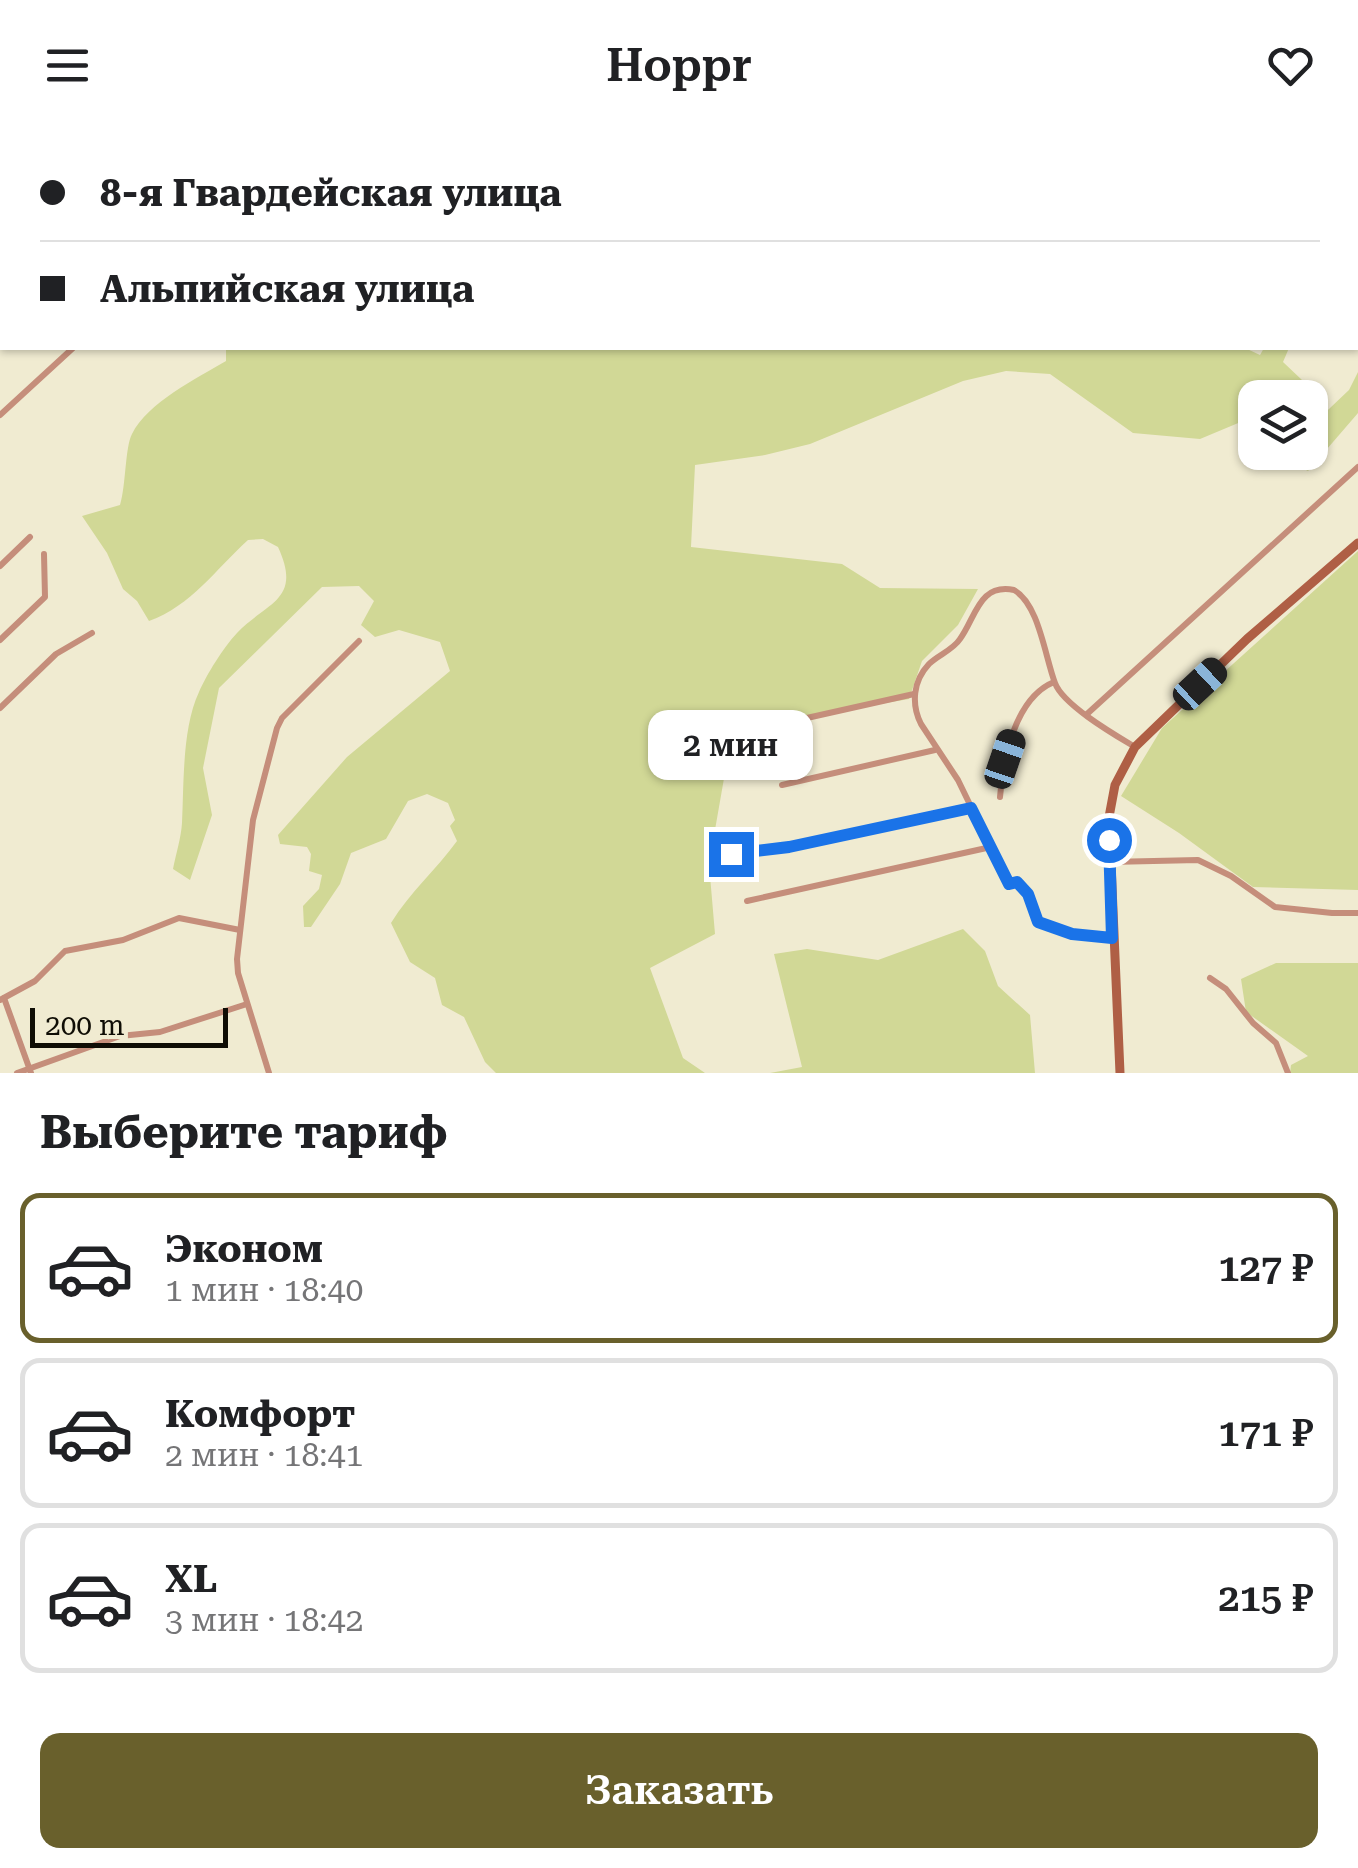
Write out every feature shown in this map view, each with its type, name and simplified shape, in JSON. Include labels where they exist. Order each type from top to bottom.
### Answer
[{"type":"street","points":[[0,416],[72,350]]},
{"type":"street","points":[[1087,714],[1358,467]]},
{"type":"street","points":[[0,566],[30,537]]},
{"type":"street","points":[[1120,1073],[1110,862],[1110,802],[1115,785],[1135,747],[1248,639],[1358,543]]},
{"type":"street","points":[[0,640],[45,597],[44,554]]},
{"type":"street","points":[[1112,938],[1072,934],[1038,922],[1028,894],[1017,882],[1009,884],[954,774],[916,715],[914,694],[928,666],[960,641],[979,601],[986,594],[1005,588],[1021,594],[1026,601],[1052,666],[1054,682],[1087,714],[1135,747]]},
{"type":"street","points":[[0,708],[56,654],[92,634]]},
{"type":"street","points":[[270,1073],[238,973],[250,835],[282,718],[359,641]]},
{"type":"street","points":[[1000,797],[1005,759],[1013,736],[1036,693],[1054,682]]},
{"type":"street","points":[[789,722],[914,694]]},
{"type":"street","points":[[782,785],[936,750]]},
{"type":"street","points":[[731,854],[789,847],[971,808]]},
{"type":"street","points":[[747,901],[991,847]]},
{"type":"street","points":[[1110,862],[1198,860],[1231,876],[1275,907],[1358,913]]},
{"type":"street","points":[[30,1071],[2,999],[36,982],[65,950],[123,940],[179,918],[240,930]]},
{"type":"street","points":[[1210,978],[1226,989],[1253,1023],[1276,1043],[1289,1071]]},
{"type":"street","points":[[17,1073],[120,1036],[160,1032],[247,1004]]},
{"type":"green space","points":[[226,350],[1249,350],[1260,355],[1263,350],[1288,350],[1283,362],[1302,380],[1238,380],[1238,423],[1200,439],[1133,433],[1050,374],[1006,371],[963,381],[810,444],[695,465],[691,547],[842,564],[880,588],[978,589],[958,625],[922,661],[909,699],[750,726],[726,767],[709,864],[715,934],[650,968],[683,1058],[705,1073],[496,1073],[485,1062],[464,1017],[442,1005],[435,978],[410,962],[391,923],[457,841],[450,826],[455,820],[448,803],[427,794],[408,801],[386,839],[351,853],[340,884],[311,927],[304,927],[303,906],[319,889],[322,875],[309,871],[311,854],[307,847],[280,844],[278,835],[347,757],[450,671],[440,642],[399,630],[375,637],[361,625],[374,601],[359,586],[322,587],[219,688],[203,768],[212,815],[190,880],[173,869],[181,829],[185,756],[193,706],[226,646],[278,599],[286,579],[278,547],[263,539],[248,540],[178,606],[149,621],[137,601],[123,589],[107,553],[82,516],[120,505],[132,434],[149,412],[226,361]]},
{"type":"green space","points":[[1358,372],[1358,413],[1328,448],[1328,410],[1349,390]]},
{"type":"green space","points":[[1358,551],[1358,890],[1253,887],[1121,796],[1162,728]]},
{"type":"green space","points":[[963,929],[985,951],[998,986],[1030,1015],[1035,1073],[770,1073],[802,1067],[774,954],[807,949],[878,960]]},
{"type":"green space","points":[[1276,963],[1358,963],[1358,1073],[1290,1073],[1291,1065],[1308,1056],[1246,1012],[1241,979]]},
{"type":"route","points":[[731,854],[789,847],[971,808],[1009,884],[1017,882],[1028,894],[1038,922],[1072,934],[1112,938],[1109,840]]}]
